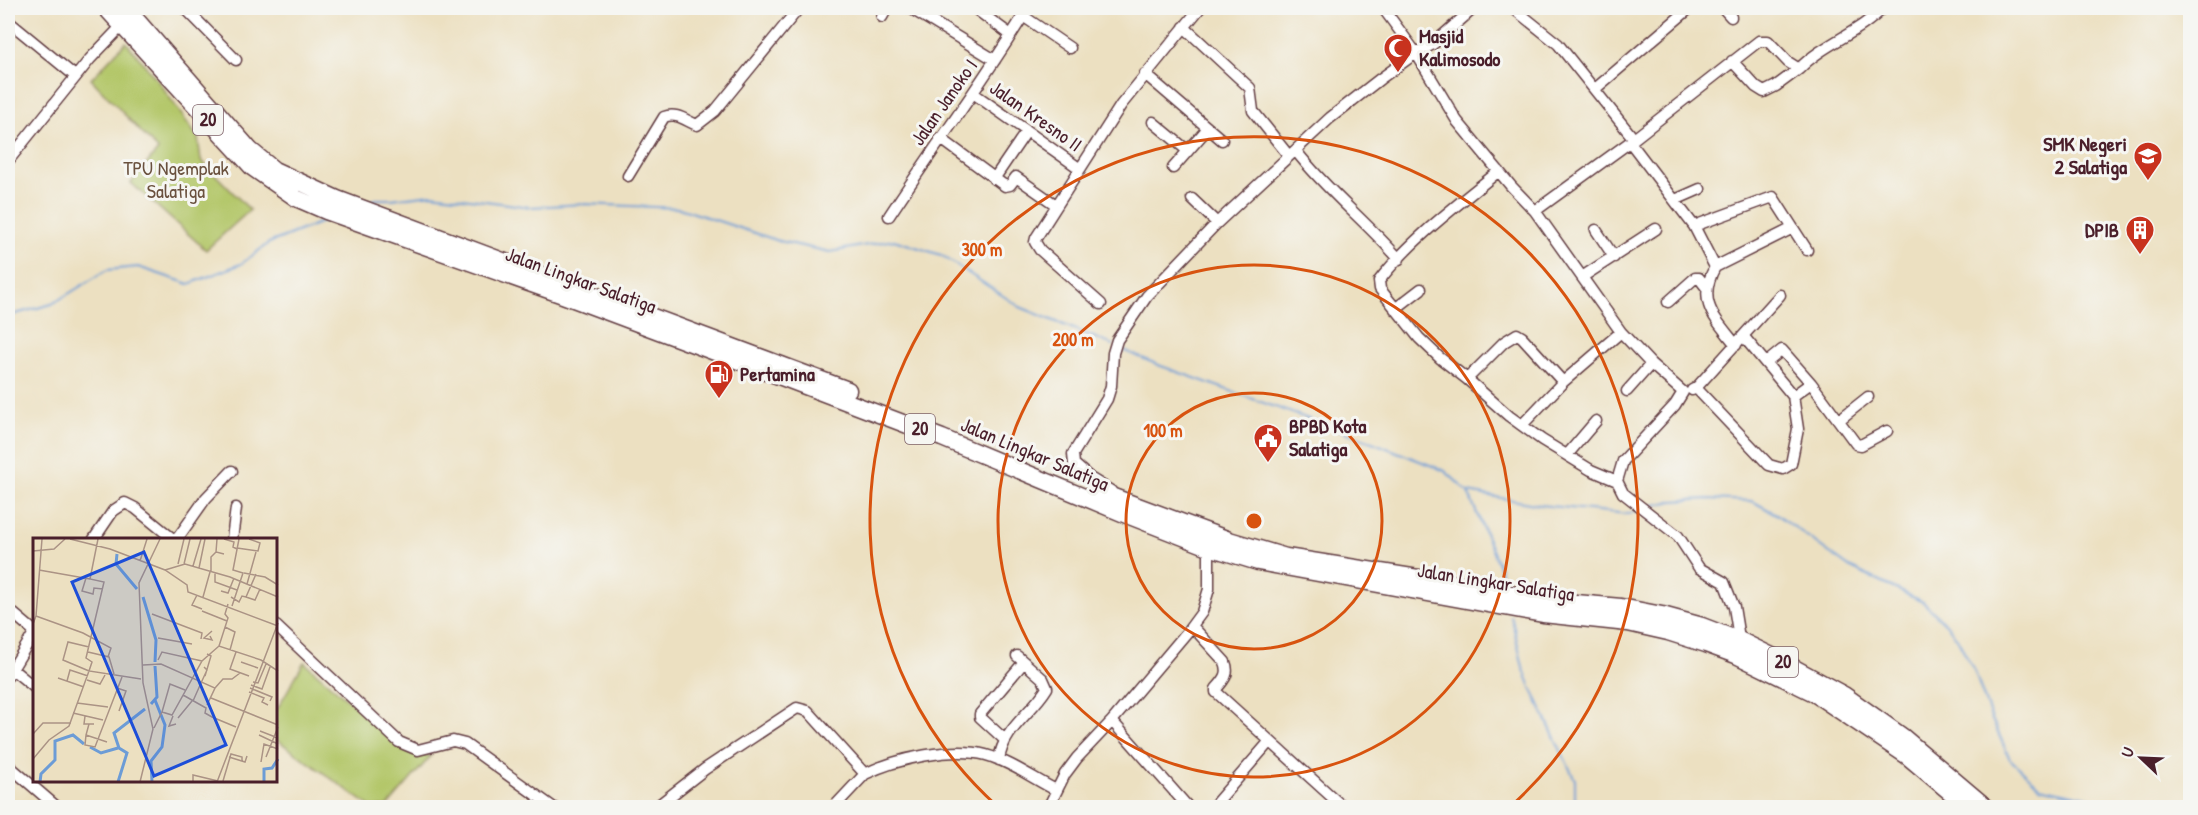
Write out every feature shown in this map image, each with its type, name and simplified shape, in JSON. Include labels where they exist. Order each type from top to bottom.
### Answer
[{"type":"highway","name":"Jalan Lingkar Salatiga","points":[[106,8],[130,14],[250,150],[274,170],[332,205],[1177,527],[1286,557],[1543,607],[1621,607],[1702,626],[1850,715],[1906,755],[1969,807]]},
{"type":"highway","name":"Jalan Lingkar Salatiga","points":[[1177,527],[1209,547],[1282,568],[1480,594]]},
{"type":"highway","name":"Jalan Lingkar Salatiga","points":[[1738,648],[1812,676],[1844,695],[1903,737],[1987,807]]},
{"type":"street","points":[[185,8],[236,60]]},
{"type":"street","points":[[628,176],[664,117],[671,115],[698,125],[701,124],[715,111],[799,8]]},
{"type":"street","points":[[910,8],[995,60]]},
{"type":"street","points":[[1383,8],[1416,53],[1457,121],[1535,211],[1621,332],[1651,364],[1683,392]]},
{"type":"street","points":[[1129,509],[1080,470],[1074,464],[1073,454],[1107,399],[1112,386],[1113,353],[1117,340],[1147,296],[1217,223],[1292,153],[1354,99],[1416,53],[1433,44],[1474,8]]},
{"type":"street","points":[[1513,8],[1549,35],[1595,89],[1694,226],[1715,267]]},
{"type":"street","points":[[1595,89],[1689,8]]},
{"type":"street","points":[[1723,8],[1731,17]]},
{"type":"street","points":[[1732,61],[1756,87],[1764,92],[1776,86],[1816,54],[1875,16],[1883,8]]},
{"type":"street","points":[[977,10],[1011,35]]},
{"type":"street","points":[[1024,11],[1070,48]]},
{"type":"street","name":"Jalan Janoko I","points":[[889,216],[995,60],[1024,11]]},
{"type":"street","points":[[1101,304],[1037,246],[1036,238],[1121,105],[1198,11]]},
{"type":"street","points":[[8,161],[75,76],[130,14]]},
{"type":"street","points":[[8,21],[75,76]]},
{"type":"street","points":[[1185,27],[1250,88],[1253,111],[1292,153],[1369,226],[1399,258]]},
{"type":"street","points":[[1535,211],[1632,141],[1754,44],[1763,40],[1772,44],[1788,62],[1798,69]]},
{"type":"street","points":[[1145,74],[1222,140]]},
{"type":"street","name":"Jalan Kresno II","points":[[973,93],[1079,168]]},
{"type":"street","points":[[1153,122],[1188,151]]},
{"type":"street","points":[[1173,168],[1208,128]]},
{"type":"street","points":[[994,179],[1026,132]]},
{"type":"street","points":[[940,138],[994,179],[1007,186],[1016,177],[1056,205]]},
{"type":"street","points":[[1499,171],[1399,258],[1383,276],[1379,285],[1383,294],[1419,338],[1440,358],[1522,425],[1591,470],[1617,481],[1623,493],[1678,536],[1699,568],[1724,582],[1734,608],[1738,648]]},
{"type":"street","points":[[1675,200],[1700,189]]},
{"type":"street","points":[[1694,226],[1773,197],[1807,250]]},
{"type":"street","points":[[1192,199],[1217,223]]},
{"type":"street","points":[[1736,345],[1712,314],[1706,297],[1706,287],[1715,267],[1793,228]]},
{"type":"street","points":[[1596,230],[1614,257]]},
{"type":"street","points":[[1582,277],[1656,230]]},
{"type":"street","points":[[1668,302],[1695,278],[1699,278],[1706,287]]},
{"type":"street","points":[[1395,309],[1421,289]]},
{"type":"street","points":[[1617,481],[1623,460],[1675,405],[1683,392],[1696,388],[1780,295]]},
{"type":"street","points":[[1522,425],[1563,382],[1621,332]]},
{"type":"street","points":[[1467,378],[1504,342],[1517,334],[1563,382]]},
{"type":"street","points":[[1696,388],[1762,459],[1776,468],[1782,469],[1791,464],[1798,436],[1797,409],[1793,396],[1744,337]]},
{"type":"street","points":[[1766,363],[1782,350],[1811,383],[1854,442],[1859,445],[1887,431]]},
{"type":"street","points":[[1627,391],[1651,364]]},
{"type":"street","points":[[1793,396],[1811,383]]},
{"type":"street","points":[[1839,420],[1868,397]]},
{"type":"street","points":[[1567,455],[1596,421]]},
{"type":"street","points":[[176,538],[206,498],[232,471]]},
{"type":"street","points":[[95,538],[113,511],[125,503],[174,538]]},
{"type":"street","points":[[232,538],[237,508]]},
{"type":"street","points":[[1048,807],[1077,758],[1112,721],[1202,612],[1210,578],[1209,547]]},
{"type":"street","points":[[8,609],[33,631]]},
{"type":"street","points":[[1192,626],[1228,668],[1216,692],[1344,807]]},
{"type":"street","points":[[278,628],[399,742],[418,750],[453,741],[465,744],[554,807]]},
{"type":"street","points":[[33,634],[10,673],[33,686]]},
{"type":"street","points":[[999,760],[1005,740],[1047,688],[1043,679],[1021,659],[980,714],[980,717],[1005,740]]},
{"type":"street","points":[[654,807],[705,769],[797,708],[808,711],[865,774]]},
{"type":"street","points":[[1112,721],[1189,807]]},
{"type":"street","points":[[1212,807],[1270,741]]},
{"type":"street","points":[[833,807],[865,774],[879,767],[947,753],[978,753],[999,760],[1056,790]]},
{"type":"street","points":[[8,765],[58,807]]},
{"type":"green space","name":"TPU Ngemplak Salatiga","points":[[126,42],[158,81],[198,138],[201,160],[250,210],[206,250],[131,183],[158,150],[91,79]]},
{"type":"green space","points":[[304,662],[405,749],[431,756],[387,807],[371,807],[278,740],[278,708]]},
{"type":"waterway","points":[[367,202],[376,199],[432,194],[531,207],[583,204],[679,208],[779,241],[830,252],[894,240],[941,255],[1020,307],[1113,345]]},
{"type":"waterway","points":[[8,316],[52,304],[107,270],[138,267],[189,284],[241,264],[269,243],[329,219]]},
{"type":"waterway","points":[[1118,348],[1445,471],[1468,492],[1500,569],[1503,585]]},
{"type":"waterway","points":[[1468,492],[1540,505],[1628,514],[1639,510]]},
{"type":"waterway","points":[[1647,507],[1672,501],[1708,499],[1752,501],[1778,515],[1849,567],[1923,602],[1949,627],[1958,640],[1974,670],[1990,715],[2010,759],[2040,787],[2086,797],[2118,808]]},
{"type":"waterway","points":[[1511,616],[1523,667],[1575,780],[1575,808]]},
{"type":"place","name":"Masjid Kalimosodo","points":[[1398,74]]},
{"type":"place","name":"SMK Negeri 2 Salatiga","points":[[2148,182]]},
{"type":"place","name":"DPIB","points":[[2140,256]]},
{"type":"place","name":"Pertamina","points":[[719,400]]},
{"type":"place","name":"BPBD Kota Salatiga","points":[[1268,464]]}]
